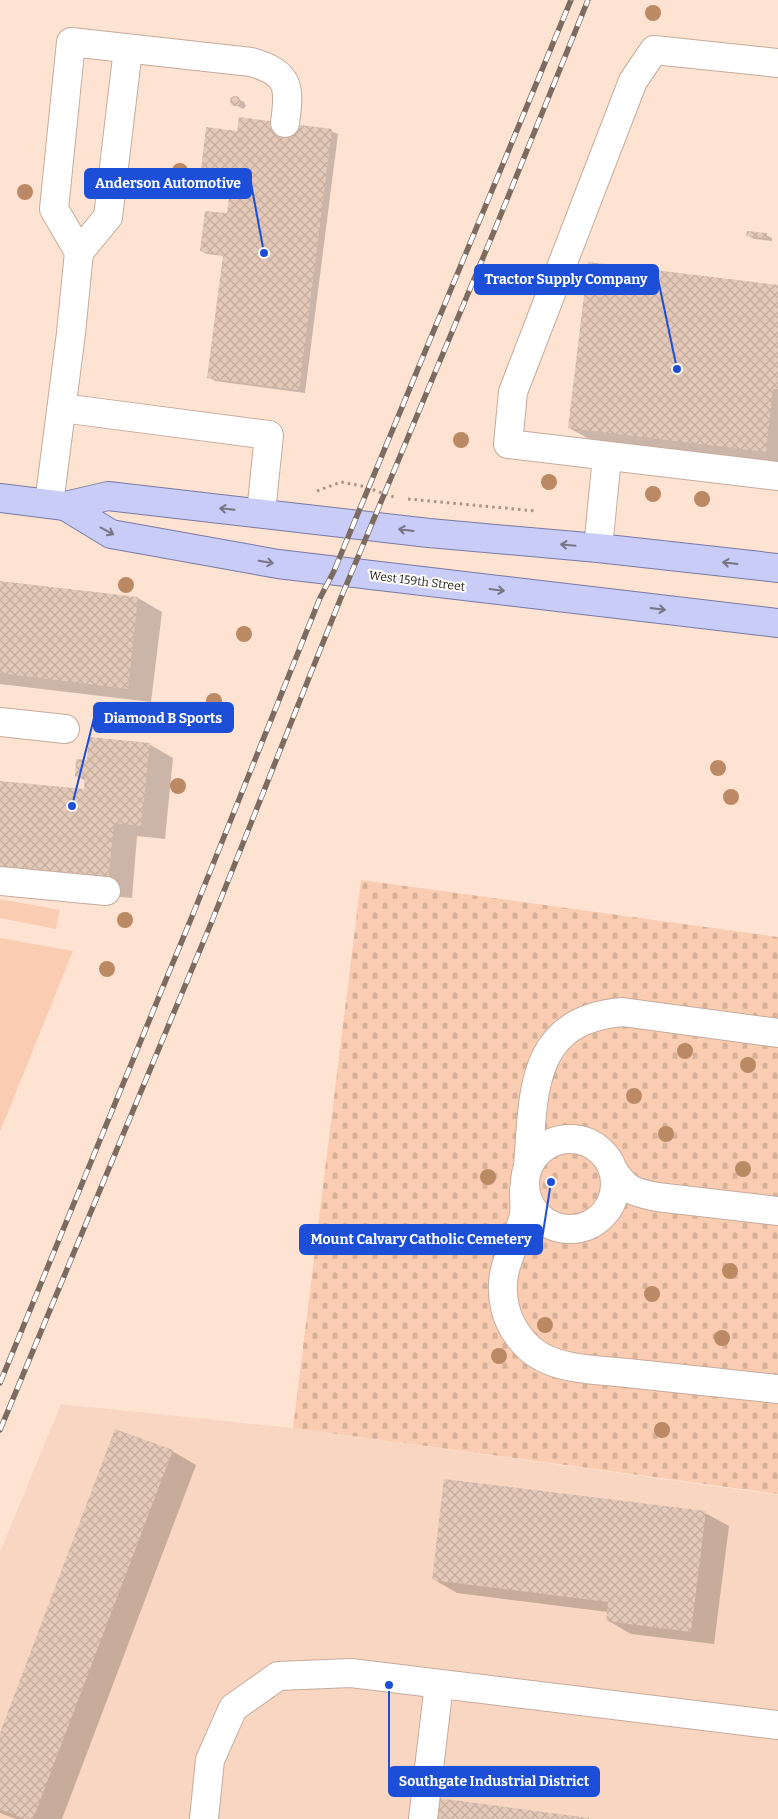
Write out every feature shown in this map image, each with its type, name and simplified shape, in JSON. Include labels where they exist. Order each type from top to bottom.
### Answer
[{"type":"main road","name":"West 159th Street","points":[[0,498],[57,505],[108,496],[429,533],[598,548],[778,568]]},
{"type":"main road","name":"West 159th Street","points":[[57,505],[112,534],[278,564],[778,623]]},
{"type":"street","points":[[78,252],[54,209],[71,42],[251,62],[267,66],[286,85],[288,100],[285,123]]},
{"type":"street","points":[[57,505],[62,408],[78,252],[108,217],[128,49]]},
{"type":"street","points":[[778,63],[654,50],[633,81],[513,392],[508,444],[778,476]]},
{"type":"street","points":[[62,408],[269,435],[260,513]]},
{"type":"street","points":[[598,548],[607,457]]},
{"type":"street","points":[[0,722],[65,730]]},
{"type":"street","points":[[0,881],[106,891]]},
{"type":"street","points":[[778,1033],[622,1012],[606,1014],[574,1024],[561,1035],[545,1059],[538,1075],[534,1094],[524,1214],[504,1272],[503,1290],[505,1308],[521,1340],[532,1352],[543,1358],[581,1368],[778,1389]]},
{"type":"street","points":[[531,1128],[538,1134],[548,1138],[585,1141],[597,1148],[607,1158],[623,1185],[639,1193],[657,1197],[778,1211]]},
{"type":"street","points":[[559,1140],[542,1147],[532,1158],[526,1178],[529,1204],[538,1217],[550,1224],[567,1229],[582,1227],[624,1203],[657,1197]]},
{"type":"street","points":[[602,1215],[613,1198],[615,1184],[613,1170]]},
{"type":"street","points":[[517,1237],[526,1228],[536,1224],[550,1224]]},
{"type":"street","points":[[204,1819],[210,1760],[233,1708],[278,1676],[351,1674],[778,1726]]},
{"type":"street","points":[[423,1819],[439,1684]]},
{"type":"path","points":[[315,492],[341,482],[362,486],[396,498],[542,512]]},
{"type":"shaded area","points":[[61,1404],[293,1428],[778,1495],[778,1819],[0,1819],[0,1552]]},
{"type":"green space","points":[[361,880],[778,937],[778,1494],[293,1428]]},
{"type":"green space","points":[[0,899],[60,910],[56,929],[0,918]]},
{"type":"green space","points":[[0,938],[73,951],[0,1132]]},
{"type":"building","points":[[233,96],[237,96],[240,101],[237,106],[233,106],[230,103],[230,99]]},
{"type":"building","points":[[239,117],[332,129],[299,390],[207,378],[223,255],[200,251],[205,211],[227,213],[230,190],[199,186],[206,127],[237,131]]},
{"type":"building","points":[[747,231],[767,233],[766,238],[746,236]]},
{"type":"building","points":[[588,262],[778,285],[778,389],[773,389],[766,452],[568,428]]},
{"type":"building","points":[[0,581],[138,597],[128,689],[0,673]]},
{"type":"building","points":[[89,737],[150,743],[141,826],[114,823],[108,885],[0,875],[0,781],[84,789],[85,777],[75,776],[76,759],[87,760]]},
{"type":"building","points":[[115,1429],[173,1450],[33,1819],[25,1819],[0,1809],[0,1733]]},
{"type":"building","points":[[444,1479],[706,1511],[691,1632],[606,1621],[608,1602],[432,1580]]},
{"type":"building","points":[[438,1798],[589,1818],[589,1819],[435,1819]]},
{"type":"railway","points":[[0,1383],[193,914],[320,598],[334,571],[571,0]]},
{"type":"railway","points":[[0,1430],[212,921],[340,600],[495,229],[588,0]]},
{"type":"place","name":"Anderson Automotive","points":[[264,253]]},
{"type":"place","name":"Tractor Supply Company","points":[[677,369]]},
{"type":"place","name":"Diamond B Sports","points":[[72,806]]},
{"type":"place","name":"Mount Calvary Catholic Cemetery","points":[[551,1182]]},
{"type":"place","name":"Southgate Industrial District","points":[[389,1685]]}]
